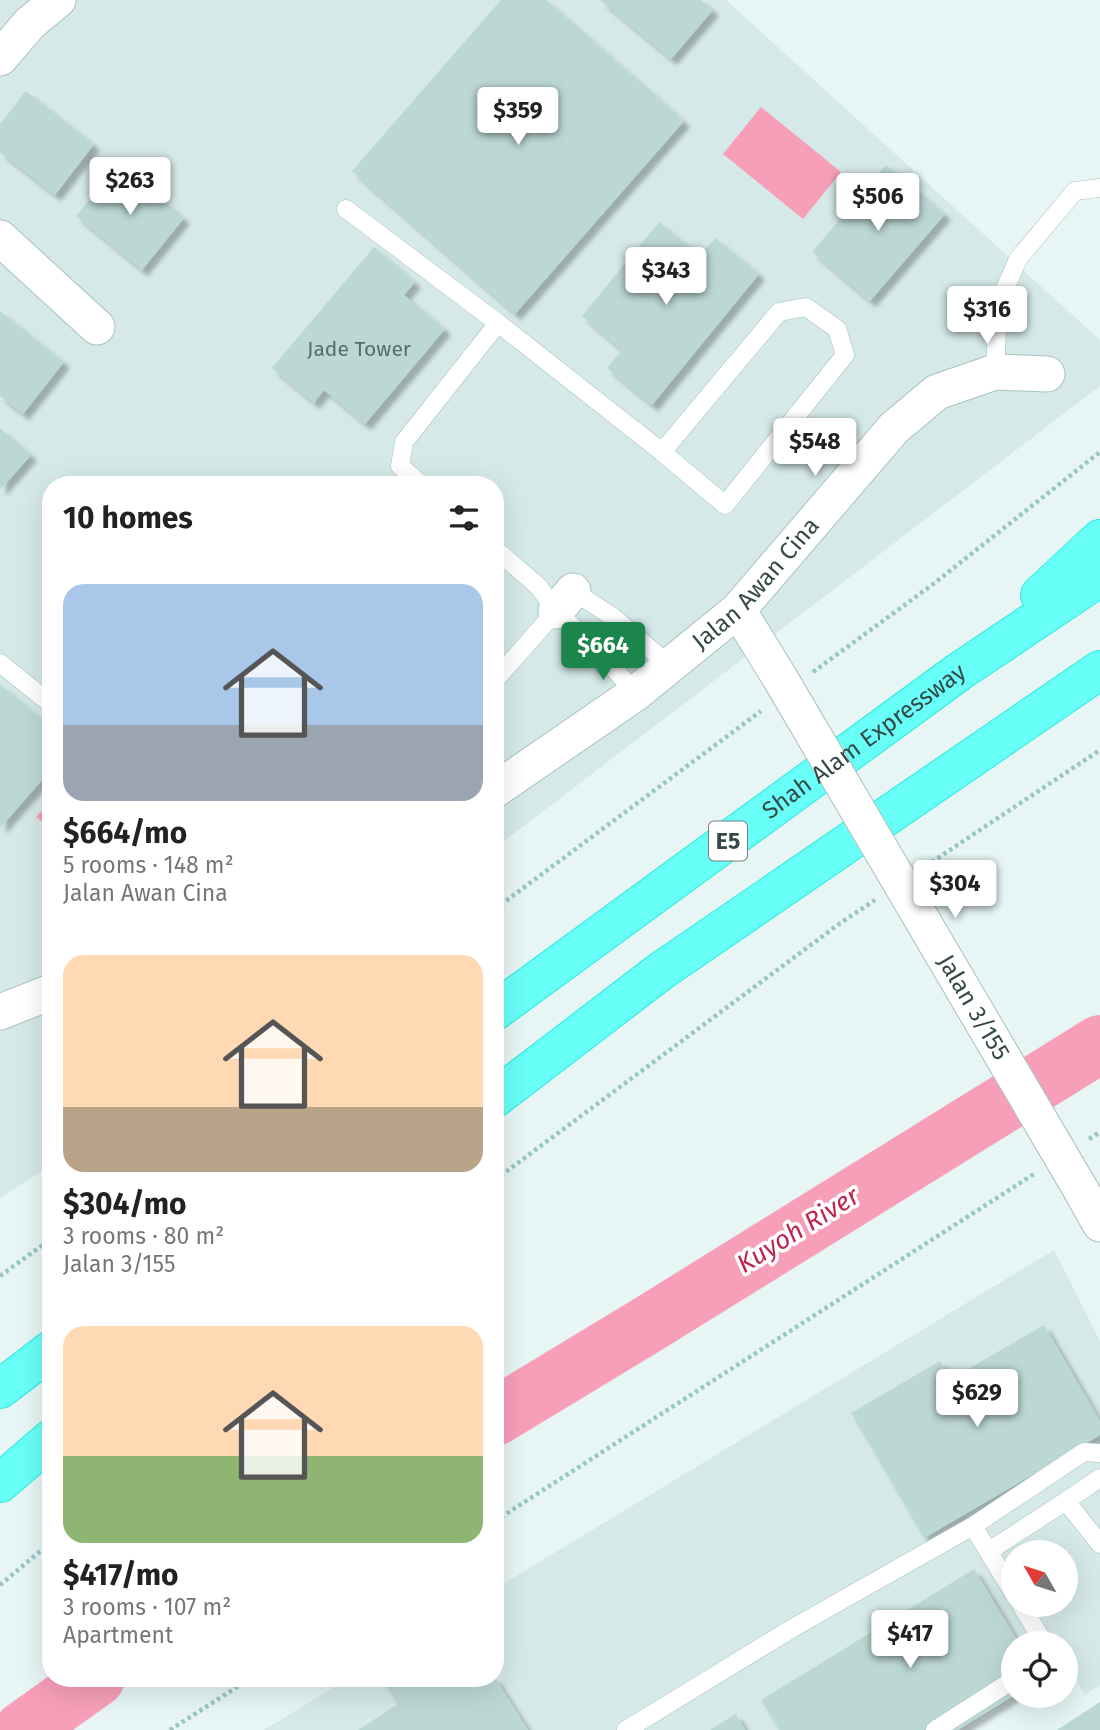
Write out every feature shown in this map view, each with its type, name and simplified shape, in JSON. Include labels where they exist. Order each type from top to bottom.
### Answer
[{"type":"highway","points":[[960,671],[1100,539]]},
{"type":"highway","name":"Shah Alam Expressway","points":[[504,1004],[960,671],[1100,577]]},
{"type":"highway","points":[[504,1091],[661,971],[1100,670]]},
{"type":"highway","points":[[1008,735],[1100,682]]},
{"type":"highway","points":[[0,1389],[42,1357]]},
{"type":"highway","points":[[0,1483],[42,1447]]},
{"type":"street","points":[[0,58],[30,23],[58,0]]},
{"type":"street","points":[[0,238],[97,327]]},
{"type":"street","name":"Jalan Awan Cina","points":[[504,784],[636,693],[738,610],[894,428],[937,392],[996,372],[1047,374]]},
{"type":"street","name":"Jalan 3/155","points":[[738,610],[1100,1224]]},
{"type":"street","points":[[0,1012],[42,996]]},
{"type":"lane","points":[[996,372],[998,305],[1018,259],[1075,191],[1100,188]]},
{"type":"lane","points":[[346,209],[498,323],[662,452],[724,505],[845,355],[836,328],[806,307],[779,312],[662,452]]},
{"type":"lane","points":[[412,476],[400,466],[404,442],[498,323]]},
{"type":"lane","points":[[504,562],[556,596],[613,617],[669,665]]},
{"type":"lane","points":[[504,668],[556,596]]},
{"type":"lane","points":[[556,596],[593,646],[636,693]]},
{"type":"lane","points":[[0,663],[42,697]]},
{"type":"lane","points":[[626,1730],[792,1629],[973,1526],[1084,1452],[1100,1453]]},
{"type":"lane","points":[[989,1551],[1100,1478]]},
{"type":"lane","points":[[1066,1501],[1100,1544]]},
{"type":"lane","points":[[973,1526],[1001,1572]]},
{"type":"lane","points":[[935,1730],[1001,1688]]},
{"type":"path","points":[[919,870],[1100,750]]},
{"type":"path","points":[[504,1173],[828,932],[885,893]]},
{"type":"path","points":[[1088,1140],[1100,1132]]},
{"type":"path","points":[[504,1515],[1042,1170]]},
{"type":"path","points":[[0,1276],[42,1246]]},
{"type":"path","points":[[0,1585],[42,1550]]},
{"type":"path","points":[[170,1730],[237,1687]]},
{"type":"shaded area","points":[[0,0],[726,0],[1100,340],[1100,386],[504,841],[504,476],[42,476],[42,1171],[0,1198]]},
{"type":"shaded area","points":[[761,107],[841,172],[803,219],[723,154]]},
{"type":"shaded area","points":[[42,810],[42,822],[36,817]]},
{"type":"shaded area","points":[[1054,1250],[1100,1341],[1100,1685],[1085,1695],[1078,1683],[1078,1631],[1001,1631],[1001,1705],[961,1730],[264,1730],[334,1687],[504,1687],[504,1584]]},
{"type":"building","points":[[501,0],[546,0],[684,121],[515,314],[352,171]]},
{"type":"building","points":[[600,0],[701,0],[713,10],[671,59]]},
{"type":"building","points":[[26,91],[94,144],[55,195],[0,152],[0,124]]},
{"type":"building","points":[[119,164],[184,218],[142,270],[76,216]]},
{"type":"building","points":[[886,165],[945,214],[870,301],[812,252]]},
{"type":"building","points":[[659,222],[700,256],[715,238],[759,274],[652,405],[607,368],[622,350],[582,316]]},
{"type":"building","points":[[374,247],[415,282],[404,295],[445,329],[365,424],[324,390],[314,403],[272,368]]},
{"type":"building","points":[[0,311],[64,362],[23,414],[0,396]]},
{"type":"building","points":[[0,428],[31,455],[0,490]]},
{"type":"building","points":[[0,684],[42,720],[42,780],[0,828]]},
{"type":"building","points":[[1044,1325],[1100,1421],[1100,1435],[924,1538],[851,1413],[940,1361],[951,1379]]},
{"type":"building","points":[[974,1569],[1012,1631],[1001,1631],[1001,1703],[958,1730],[779,1730],[761,1700]]},
{"type":"building","points":[[387,1687],[501,1687],[528,1730],[358,1730],[398,1704]]},
{"type":"building","points":[[1100,1702],[1100,1730],[1057,1730]]},
{"type":"building","points":[[736,1714],[745,1730],[710,1730]]},
{"type":"waterway","name":"Kuyoh River","points":[[504,1412],[1100,1044]]},
{"type":"waterway","name":"Kuyoh River","points":[[23,1730],[83,1687]]}]
